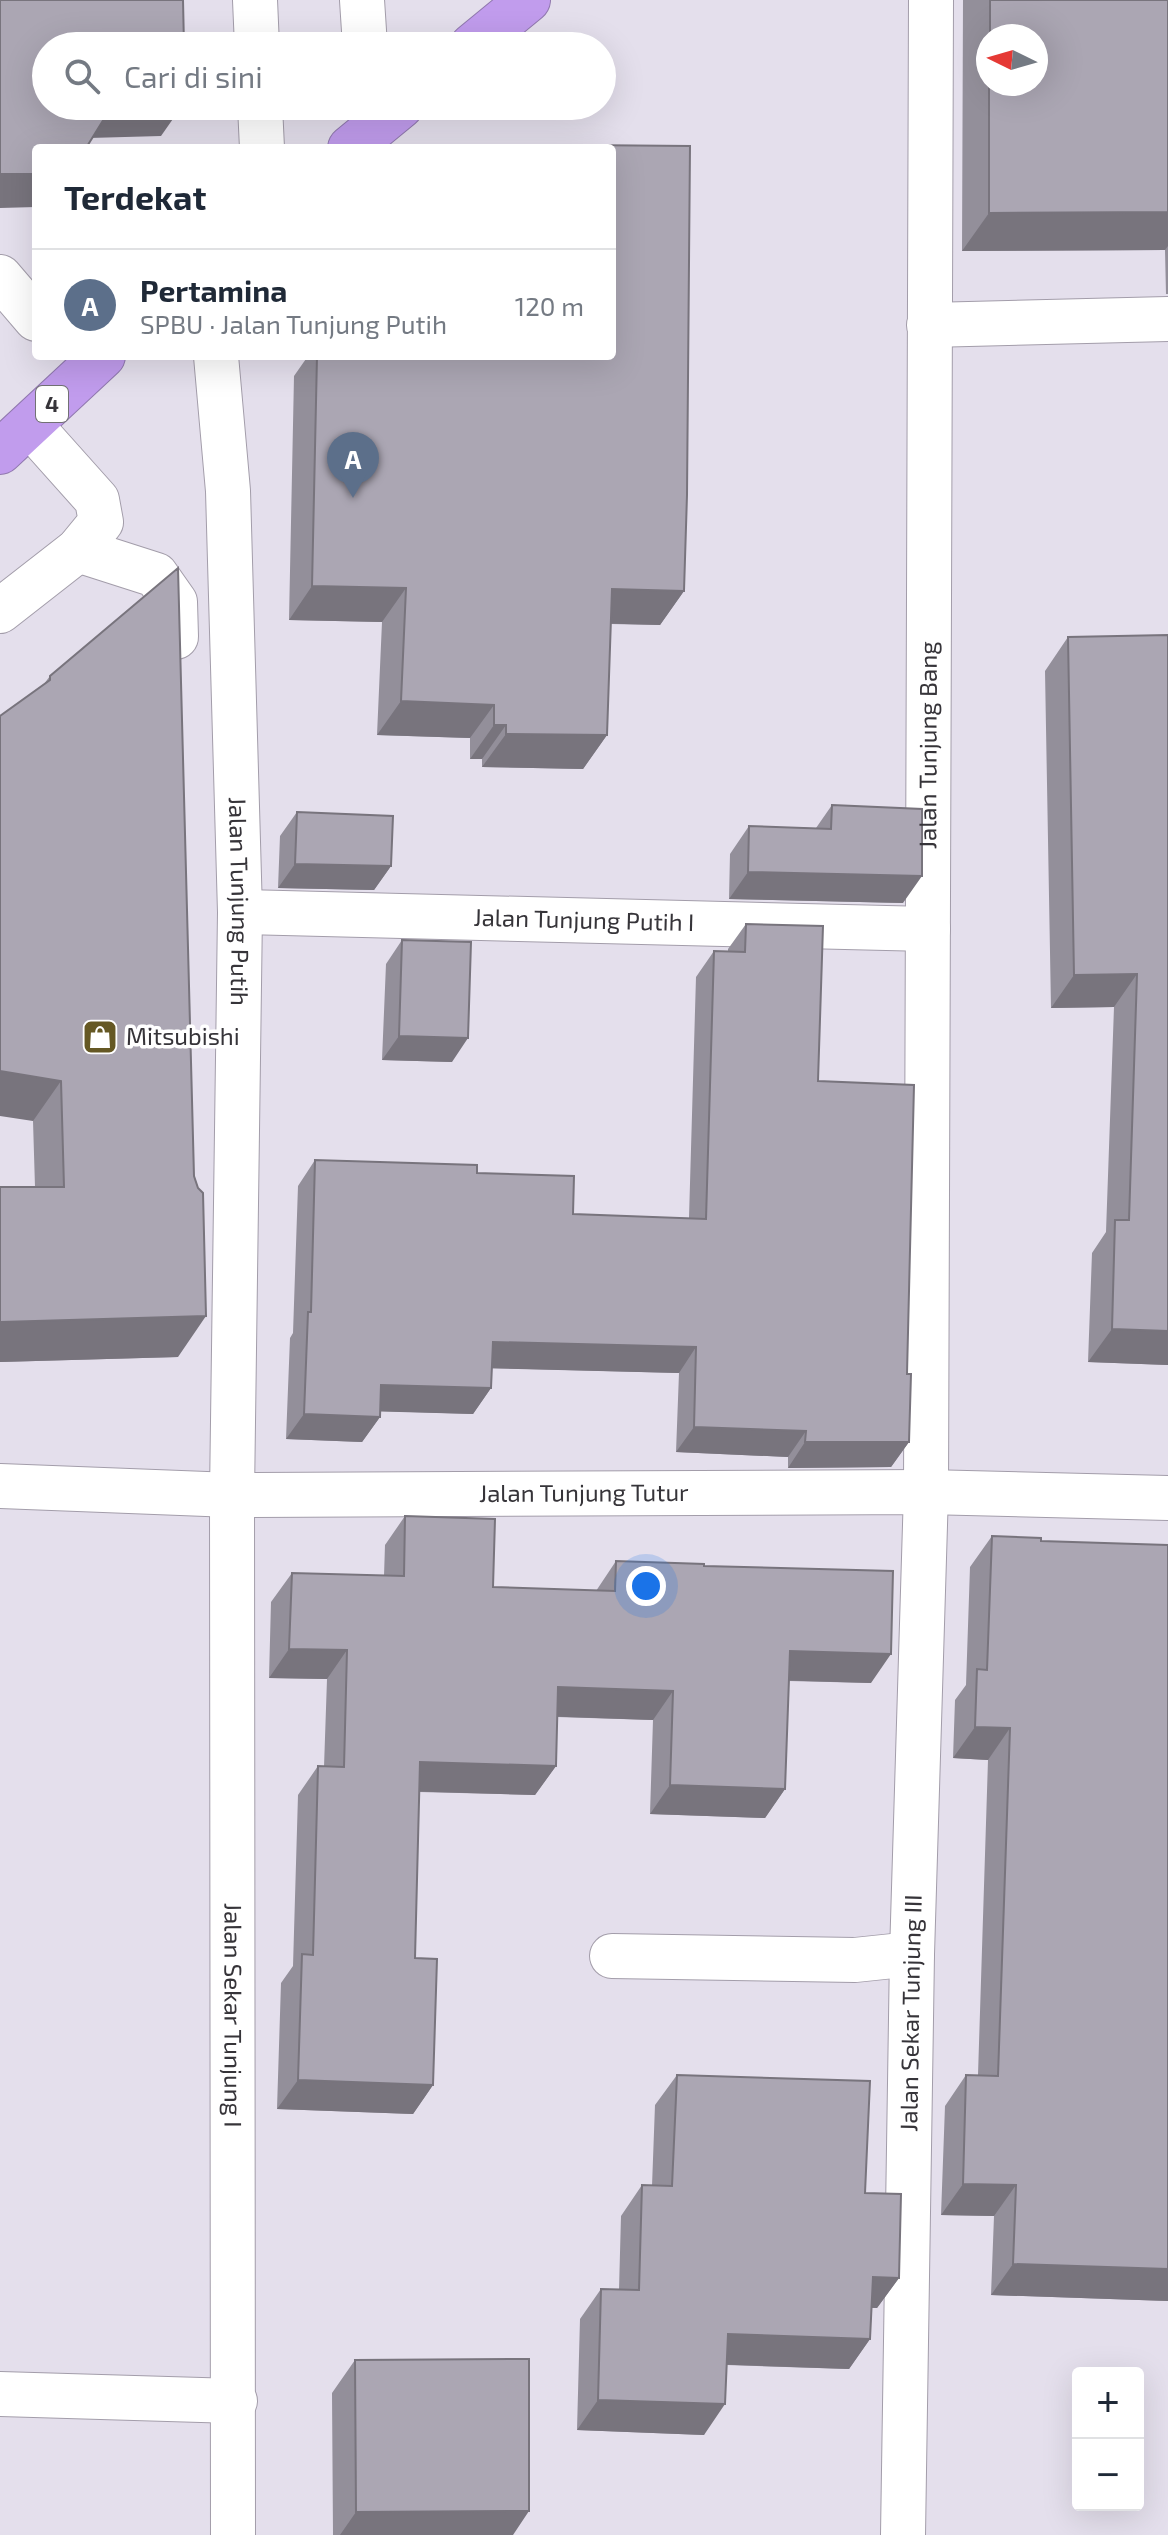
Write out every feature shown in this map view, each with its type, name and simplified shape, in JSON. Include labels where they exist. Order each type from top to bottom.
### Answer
[{"type":"highway","points":[[489,32],[528,0]]},
{"type":"highway","name":"4","points":[[15,439],[84,362]]},
{"type":"street","points":[[255,0],[256,32]]},
{"type":"street","points":[[362,0],[364,32]]},
{"type":"street","name":"Jalan Tunjung Bang","points":[[926,1492],[931,0]]},
{"type":"street","points":[[261,120],[262,144]]},
{"type":"street","points":[[0,277],[32,314]]},
{"type":"street","points":[[929,325],[1168,319]]},
{"type":"street","name":"Jalan Tunjung Putih","points":[[216,360],[228,491],[240,912],[232,1495]]},
{"type":"street","points":[[0,611],[78,550],[101,522],[97,500],[15,439]]},
{"type":"street","points":[[78,550],[156,575],[175,602],[177,680]]},
{"type":"street","name":"Jalan Tunjung Putih I","points":[[240,912],[928,929]]},
{"type":"street","name":"Jalan Tunjung Tutur","points":[[0,1486],[232,1495],[926,1492],[1168,1498]]},
{"type":"street","name":"Jalan Sekar Tunjung III","points":[[903,2535],[912,1954],[926,1492]]},
{"type":"street","name":"Jalan Sekar Tunjung I","points":[[232,1495],[233,2535]]},
{"type":"street","points":[[612,1956],[855,1960],[912,1954]]},
{"type":"street","points":[[0,2394],[235,2401]]},
{"type":"building","points":[[0,0],[183,0],[184,32],[32,32],[32,120],[103,120],[88,144],[32,144],[32,174],[0,174]]},
{"type":"building","points":[[990,0],[1168,0],[1168,212],[989,213],[989,96],[1048,96],[1048,24],[990,24]]},
{"type":"building","points":[[616,145],[690,146],[684,591],[612,589],[607,735],[506,734],[506,725],[494,725],[494,705],[401,701],[406,588],[312,586],[317,360],[616,360]]},
{"type":"building","name":"Mitsubishi","points":[[178,568],[194,1176],[203,1193],[206,1316],[2,1322],[0,1346],[0,1187],[64,1187],[61,1081],[0,1071],[0,716],[50,680],[50,676]]},
{"type":"building","points":[[1168,635],[1168,1331],[1112,1329],[1115,1220],[1129,1220],[1137,974],[1074,975],[1068,637]]},
{"type":"building","points":[[832,805],[922,809],[922,876],[748,872],[749,826],[831,829]]},
{"type":"building","points":[[297,812],[393,816],[391,866],[295,864]]},
{"type":"building","points":[[746,924],[823,926],[818,1081],[914,1085],[907,1374],[911,1374],[909,1442],[805,1442],[806,1431],[694,1427],[696,1347],[493,1342],[491,1388],[381,1385],[380,1417],[304,1414],[308,1312],[311,1312],[315,1160],[477,1165],[477,1173],[574,1176],[573,1214],[706,1219],[714,951],[745,952]]},
{"type":"building","points":[[402,940],[471,942],[468,1038],[399,1036]]},
{"type":"building","points":[[405,1516],[495,1519],[493,1587],[615,1591],[616,1561],[893,1571],[891,1654],[790,1651],[785,1789],[670,1785],[673,1691],[558,1687],[556,1766],[420,1762],[415,1958],[437,1959],[433,2085],[298,2080],[302,1954],[313,1955],[318,1766],[344,1767],[347,1650],[289,1649],[292,1573],[404,1576]]},
{"type":"building","points":[[992,1536],[1041,1538],[1041,1541],[1168,1545],[1168,2269],[1013,2264],[1016,2185],[963,2184],[966,2075],[998,2076],[1010,1728],[975,1727],[977,1669],[987,1670]]},
{"type":"building","points":[[677,2075],[870,2081],[865,2193],[901,2194],[899,2278],[873,2277],[870,2339],[728,2334],[725,2404],[598,2400],[601,2289],[639,2290],[642,2185],[672,2186]]},
{"type":"building","points":[[529,2359],[529,2511],[356,2512],[355,2360]]},
{"type":"place","name":"Pertamina","points":[[353,498]]},
{"type":"place","name":"Mitsubishi","points":[[100,1037]]}]
